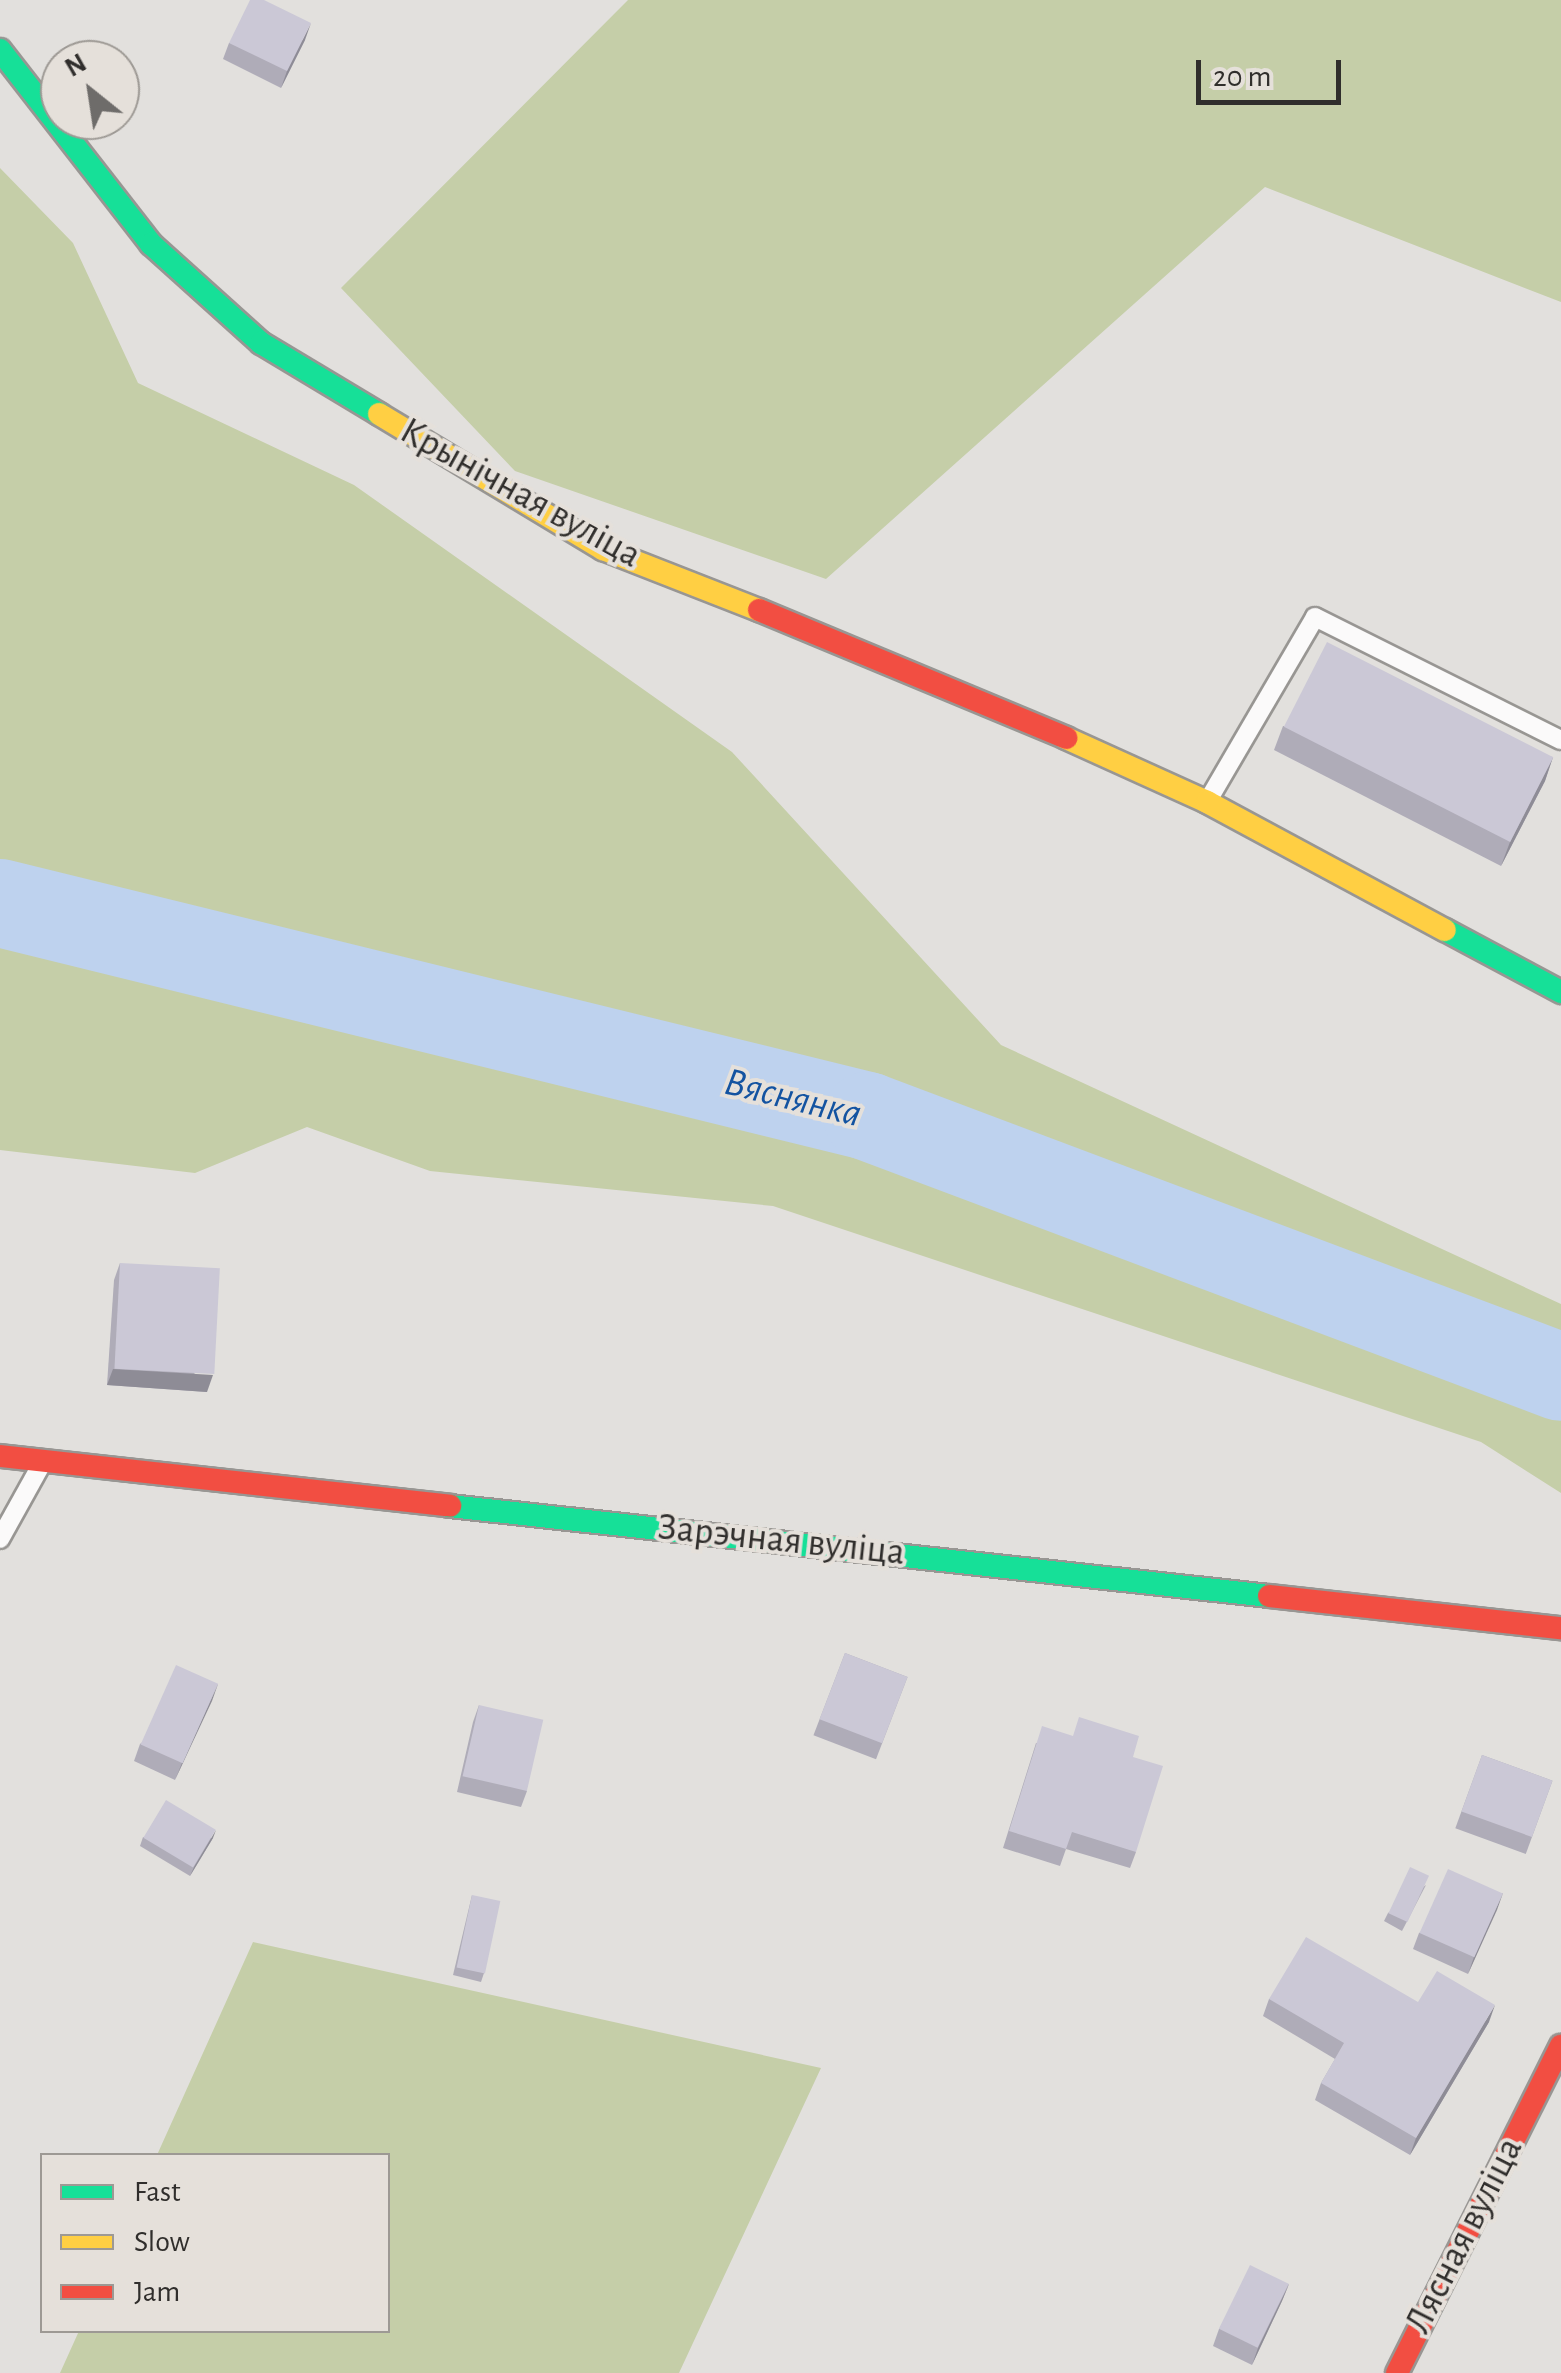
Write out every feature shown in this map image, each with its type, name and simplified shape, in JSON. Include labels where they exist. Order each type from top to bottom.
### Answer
[{"type":"street","name":"Крынічная вуліца","points":[[0,50],[151,244],[261,342],[603,549],[926,675],[1207,802],[1561,992]]},
{"type":"street","name":"Зарэчная вуліца","points":[[0,1456],[1561,1628]]},
{"type":"street","name":"Лясная вуліца","points":[[1396,2373],[1561,2046]]},
{"type":"lane","points":[[1207,802],[1315,617],[1561,740]]},
{"type":"lane","points":[[0,1540],[44,1460]]},
{"type":"green space","points":[[628,0],[1561,0],[1561,302],[1265,187],[826,579],[515,471],[341,288]]},
{"type":"green space","points":[[0,168],[73,243],[138,383],[354,485],[732,752],[1001,1045],[1561,1304],[1561,1493],[1481,1442],[773,1206],[430,1171],[307,1127],[195,1173],[0,1150]]},
{"type":"green space","points":[[253,1942],[821,2068],[679,2373],[60,2373],[78,2333],[390,2333],[390,2153],[158,2153]]},
{"type":"building","points":[[250,0],[264,0],[311,23],[287,71],[229,43]]},
{"type":"building","points":[[1327,642],[1553,757],[1510,842],[1284,727]]},
{"type":"building","points":[[120,1263],[220,1268],[214,1374],[114,1369]]},
{"type":"building","points":[[845,1653],[908,1677],[882,1743],[820,1719]]},
{"type":"building","points":[[176,1665],[218,1684],[183,1763],[141,1744]]},
{"type":"building","points":[[479,1705],[543,1720],[527,1791],[463,1776]]},
{"type":"building","points":[[1079,1717],[1139,1736],[1133,1757],[1163,1766],[1136,1852],[1072,1832],[1066,1849],[1009,1831],[1042,1726],[1073,1736]]},
{"type":"building","points":[[1482,1755],[1552,1781],[1532,1837],[1461,1811]]},
{"type":"building","points":[[166,1800],[216,1830],[193,1868],[143,1838]]},
{"type":"building","points":[[1410,1867],[1429,1876],[1407,1922],[1388,1913]]},
{"type":"building","points":[[1448,1869],[1503,1893],[1474,1957],[1420,1933]]},
{"type":"building","points":[[472,1895],[500,1901],[485,1973],[457,1967]]},
{"type":"building","points":[[1306,1937],[1418,2002],[1437,1971],[1495,2005],[1416,2138],[1321,2083],[1344,2043],[1269,1999]]},
{"type":"building","points":[[1250,2265],[1289,2284],[1258,2348],[1219,2329]]},
{"type":"waterway","name":"Вяснянка","points":[[0,903],[867,1116],[1561,1377]]},
{"type":"traffic: fast","points":[[0,50],[151,244],[261,343],[379,414]]},
{"type":"traffic: fast","points":[[1445,930],[1561,992]]},
{"type":"traffic: fast","points":[[450,1506],[1269,1596]]},
{"type":"traffic: slow","points":[[379,414],[603,549],[759,610]]},
{"type":"traffic: slow","points":[[1066,738],[1207,802],[1445,930]]},
{"type":"traffic: jam","points":[[759,610],[1066,738]]},
{"type":"traffic: jam","points":[[0,1456],[450,1506]]},
{"type":"traffic: jam","points":[[1269,1596],[1561,1628]]},
{"type":"traffic: jam","points":[[1397,2373],[1561,2046]]}]
